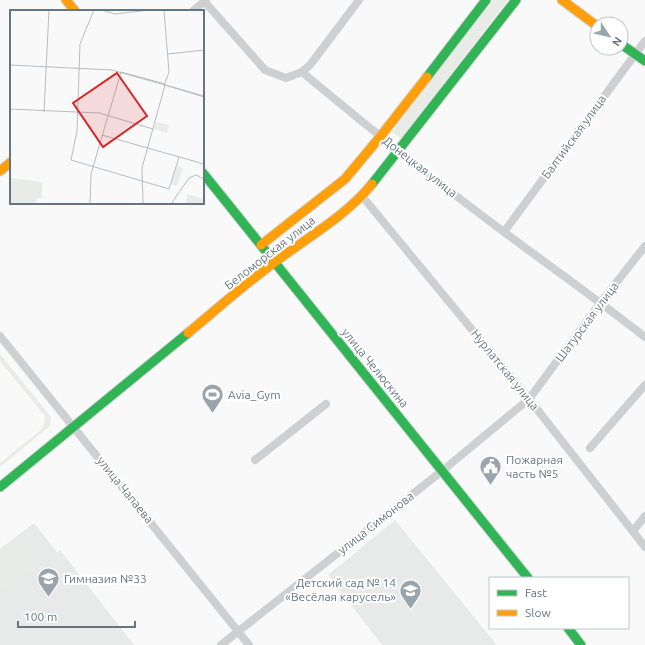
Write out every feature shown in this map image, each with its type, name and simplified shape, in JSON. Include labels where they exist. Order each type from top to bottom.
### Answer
[{"type":"main road","points":[[66,0],[74,10]]},
{"type":"main road","name":"Беломорская улица","points":[[261,245],[345,179],[380,137],[486,0]]},
{"type":"main road","name":"Беломорская улица","points":[[0,486],[274,262],[334,219],[362,196],[516,0]]},
{"type":"main road","points":[[562,0],[589,20]]},
{"type":"main road","points":[[629,50],[645,62]]},
{"type":"main road","points":[[0,171],[10,163]]},
{"type":"main road","name":"улица Челюскина","points":[[204,175],[527,577]]},
{"type":"main road","points":[[569,629],[581,645]]},
{"type":"street","points":[[194,10],[205,1],[265,70],[286,78],[302,72],[310,65],[359,0]]},
{"type":"street","name":"Балтийская улица","points":[[504,232],[645,41]]},
{"type":"street","name":"Донецкая улица","points":[[302,72],[398,152],[504,232],[601,302],[645,337]]},
{"type":"street","name":"Нурлатская улица","points":[[362,196],[530,399],[645,547]]},
{"type":"street","name":"Шатурская улица","points":[[530,399],[601,302],[645,246]]},
{"type":"street","name":"улица Чапаева","points":[[0,336],[249,645]]},
{"type":"street","points":[[590,448],[645,385]]},
{"type":"street","name":"улица Симонова","points":[[221,645],[442,471],[530,399]]},
{"type":"street","points":[[255,460],[326,404]]},
{"type":"street","points":[[633,531],[645,516]]},
{"type":"shaded area","points":[[492,0],[508,0],[401,138],[392,132]]},
{"type":"shaded area","points":[[0,354],[51,417],[50,426],[0,467],[0,463],[43,428],[45,416],[0,361]]},
{"type":"shaded area","name":"Детский сад № 14 «Весёлая карусель»","points":[[395,520],[496,644],[382,645],[328,575]]},
{"type":"shaded area","name":"Гимназия №33","points":[[34,523],[57,552],[60,550],[134,645],[0,645],[0,549]]},
{"type":"shaded area","points":[[12,542],[32,567],[0,593],[0,551]]},
{"type":"traffic: fast","points":[[427,77],[486,0]]},
{"type":"traffic: fast","points":[[372,184],[516,0]]},
{"type":"traffic: fast","points":[[629,50],[645,61]]},
{"type":"traffic: fast","points":[[204,174],[527,577]]},
{"type":"traffic: fast","points":[[0,487],[188,333]]},
{"type":"traffic: fast","points":[[569,629],[581,645]]},
{"type":"traffic: slow","points":[[66,0],[74,10]]},
{"type":"traffic: slow","points":[[562,0],[589,20]]},
{"type":"traffic: slow","points":[[261,245],[345,179],[427,77]]},
{"type":"traffic: slow","points":[[0,171],[10,163]]},
{"type":"traffic: slow","points":[[188,333],[264,270],[339,216],[362,196],[372,184]]},
{"type":"place","name":"Avia_Gym","points":[[212,414]]},
{"type":"place","name":"Пожарная часть №5","points":[[491,486]]},
{"type":"place","name":"Гимназия №33","points":[[49,598]]},
{"type":"place","name":"Детский сад № 14 «Весёлая карусель»","points":[[411,610]]}]
